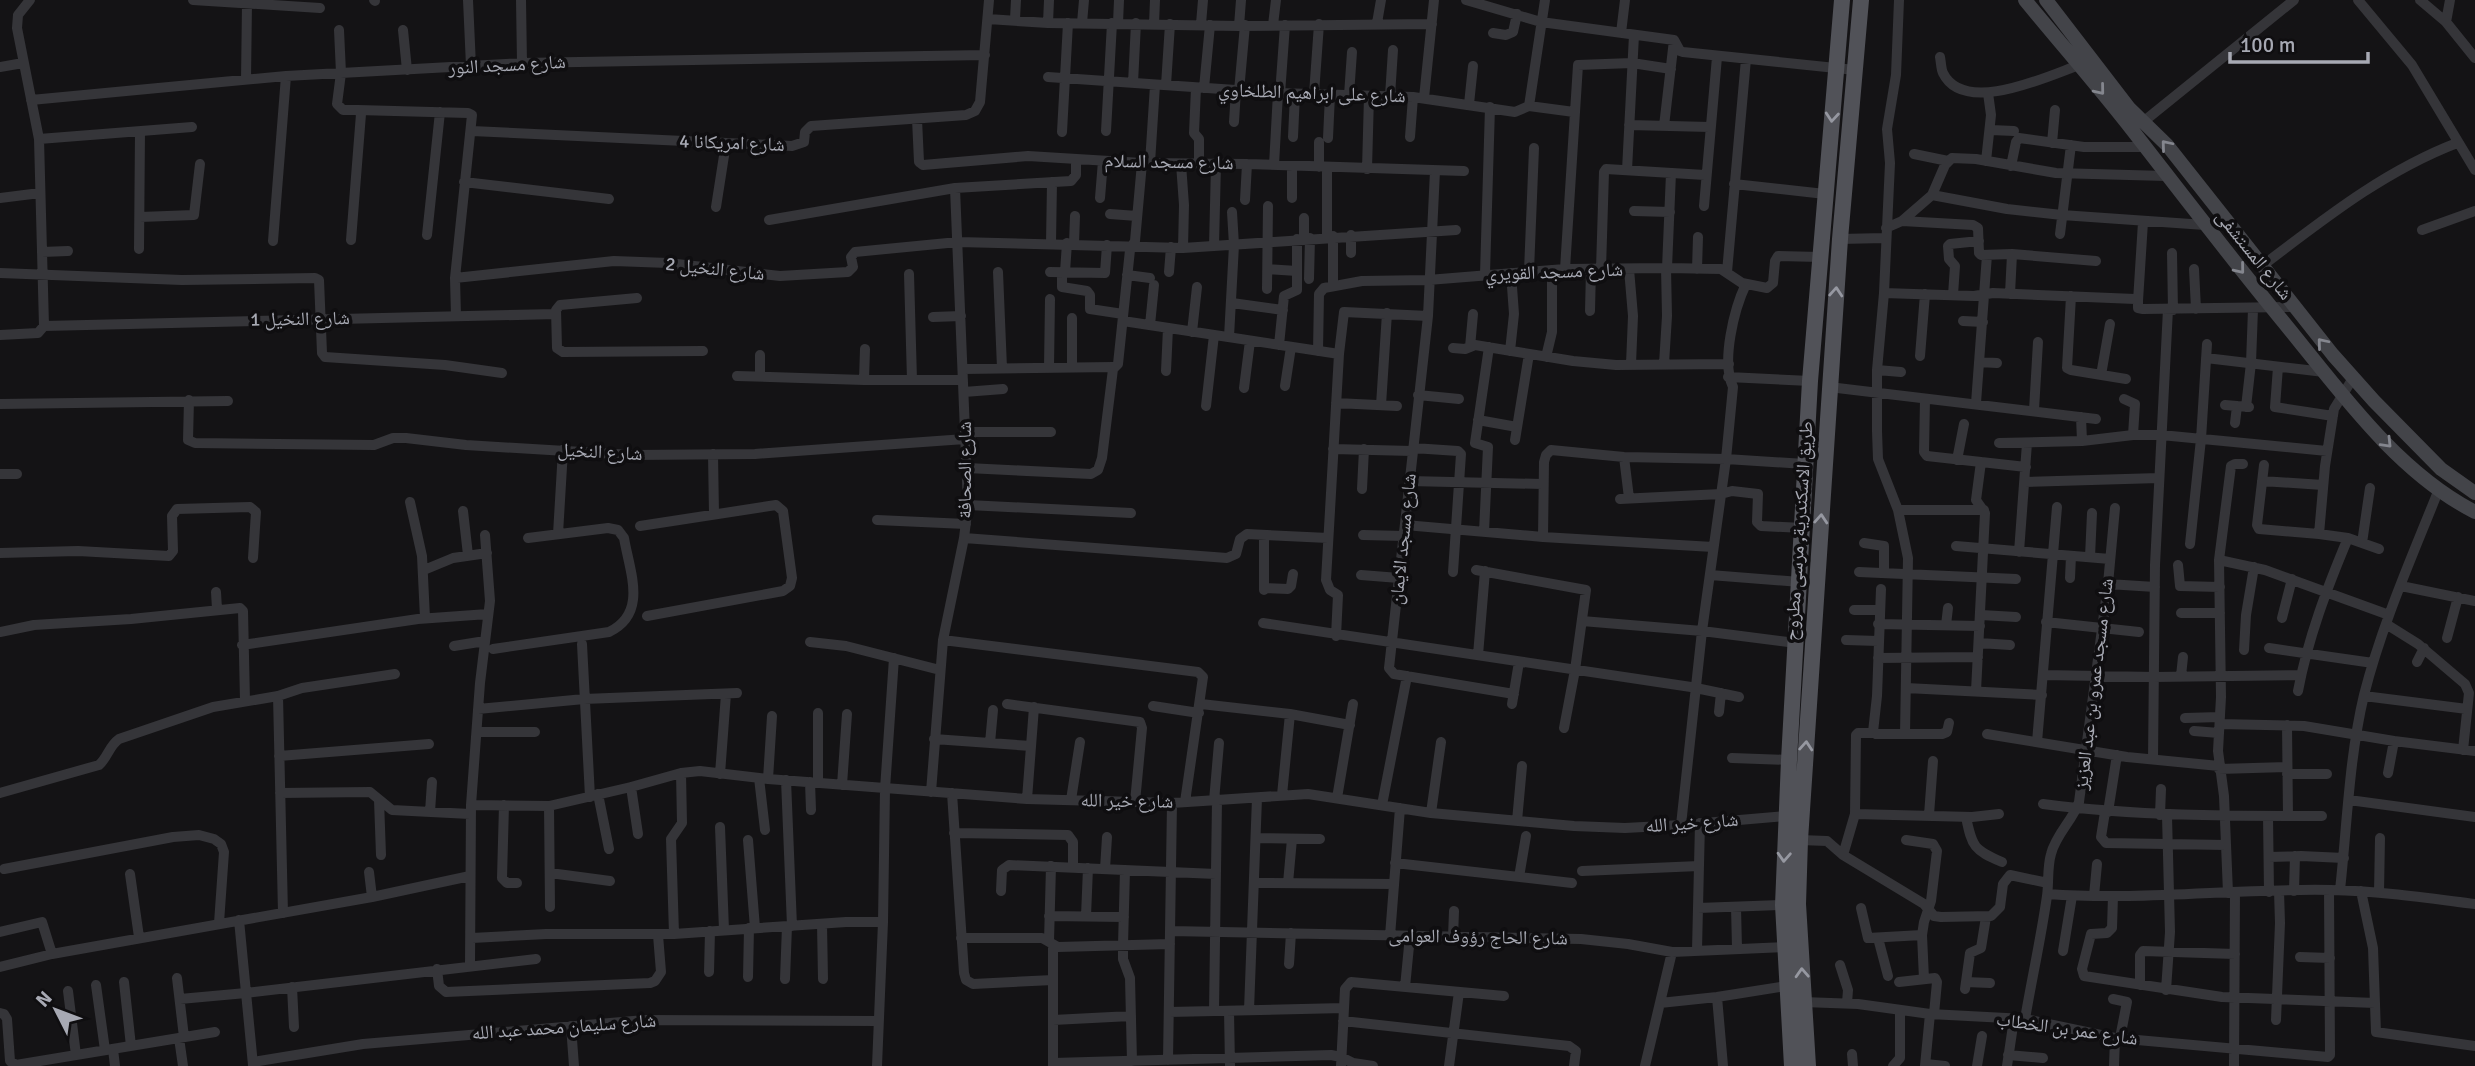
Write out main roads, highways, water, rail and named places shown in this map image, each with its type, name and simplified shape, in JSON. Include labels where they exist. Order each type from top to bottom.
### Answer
[{"type":"main road","name":"طريق الاسكندرية, مرسى مطروح","points":[[1793,1066],[1784,947],[1786,816],[1810,381],[1843,0]]},
{"type":"main road","name":"طريق الاسكندرية, مرسى مطروح","points":[[1808,1066],[1798,904],[1800,840],[1829,387],[1861,0]]},
{"type":"main road","points":[[1840,25],[1858,26]]}]
